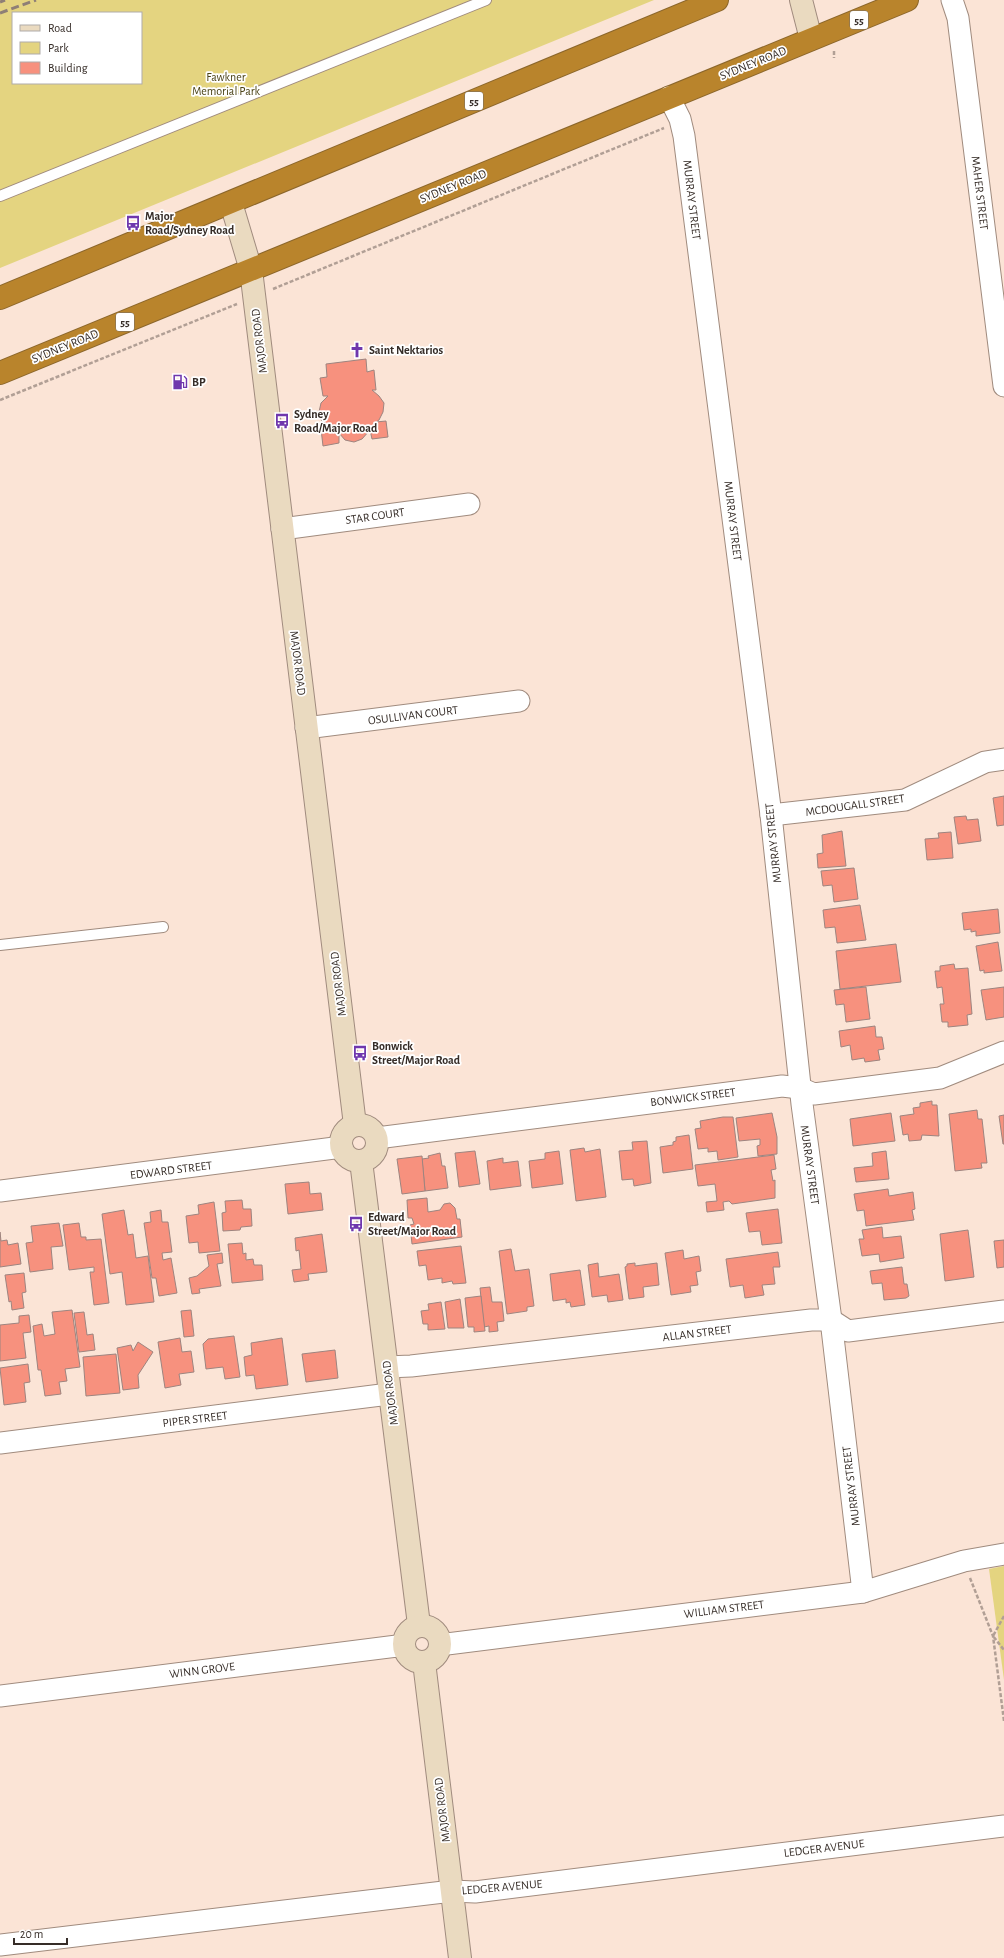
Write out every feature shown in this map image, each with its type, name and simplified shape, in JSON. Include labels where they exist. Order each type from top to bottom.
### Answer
[{"type":"highway","name":"55","points":[[0,298],[232,203],[717,0]]},
{"type":"highway","name":"SYDNEY ROAD","points":[[0,373],[907,0]]},
{"type":"street","points":[[801,0],[812,39]]},
{"type":"street","name":"MAHER STREET","points":[[952,0],[958,18],[1004,386]]},
{"type":"street","name":"MURRAY STREET","points":[[669,97],[680,119],[684,136],[770,815],[800,1088],[831,1320],[863,1592]]},
{"type":"street","name":"MAJOR ROAD","points":[[232,203],[251,270],[355,1125]]},
{"type":"street","name":"STAR COURT","points":[[282,529],[469,504]]},
{"type":"street","name":"OSULLIVAN COURT","points":[[306,728],[519,701]]},
{"type":"street","name":"MCDOUGALL STREET","points":[[770,815],[906,800],[984,762],[1004,759]]},
{"type":"street","name":"BONWICK STREET","points":[[377,1138],[782,1086],[800,1088],[814,1094],[940,1078],[1004,1052]]},
{"type":"street","points":[[355,1125],[366,1126],[375,1133],[377,1138],[374,1153],[371,1157],[361,1161],[351,1159],[344,1152],[342,1147],[342,1136],[350,1127],[355,1125]]},
{"type":"street","name":"EDWARD STREET","points":[[0,1191],[342,1147]]},
{"type":"street","name":"MAJOR ROAD","points":[[361,1161],[419,1625]]},
{"type":"street","points":[[831,1320],[848,1331],[1004,1311]]},
{"type":"street","name":"ALLAN STREET","points":[[387,1367],[410,1366],[811,1320],[831,1320]]},
{"type":"street","name":"PIPER STREET","points":[[0,1443],[389,1394]]},
{"type":"street","name":"WILLIAM STREET","points":[[440,1643],[446,1644],[863,1592],[964,1561],[1004,1554]]},
{"type":"street","points":[[419,1625],[434,1629],[439,1635],[440,1643],[437,1654],[433,1659],[424,1662],[414,1660],[408,1656],[404,1643],[406,1633],[419,1625]]},
{"type":"street","name":"WINN GROVE","points":[[0,1696],[397,1646],[404,1643]]},
{"type":"street","name":"MAJOR ROAD","points":[[424,1662],[460,1958]]},
{"type":"street","name":"LEDGER AVENUE","points":[[0,1945],[452,1891],[475,1892],[1004,1826]]},
{"type":"lane","points":[[0,196],[486,0]]},
{"type":"lane","points":[[0,945],[163,927]]},
{"type":"path","points":[[0,400],[664,128],[680,119]]},
{"type":"path","points":[[964,1561],[993,1636],[1004,1721]]},
{"type":"path","points":[[993,1636],[1004,1616]]},
{"type":"path","points":[[993,1636],[1004,1650]]},
{"type":"green space","name":"Fawkner Memorial Park","points":[[0,0],[654,0],[0,268]]},
{"type":"green space","points":[[1004,1566],[1004,1680],[989,1569]]},
{"type":"building","points":[[366,359],[367,372],[374,370],[376,390],[372,390],[384,403],[383,412],[379,420],[376,422],[386,421],[388,437],[372,439],[370,430],[362,439],[354,442],[345,440],[339,433],[339,443],[323,446],[321,429],[331,428],[321,420],[319,412],[321,403],[328,396],[323,396],[320,378],[327,377],[326,364]]},
{"type":"building","points":[[1004,796],[1004,825],[997,826],[993,798]]},
{"type":"building","points":[[966,816],[967,820],[978,819],[981,841],[958,844],[954,817]]},
{"type":"building","points":[[842,831],[846,866],[818,868],[817,854],[823,853],[822,835]]},
{"type":"building","points":[[951,832],[953,858],[927,860],[925,839],[939,838],[938,833]]},
{"type":"building","points":[[854,868],[858,899],[834,902],[832,885],[823,886],[821,871]]},
{"type":"building","points":[[860,905],[866,940],[837,943],[835,927],[825,928],[823,910]]},
{"type":"building","points":[[998,909],[1000,933],[976,936],[976,931],[971,932],[971,929],[964,930],[962,913]]},
{"type":"building","points":[[998,942],[1002,971],[984,973],[984,970],[980,971],[976,946]]},
{"type":"building","points":[[896,944],[901,982],[840,989],[836,951]]},
{"type":"building","points":[[954,964],[955,969],[968,968],[972,1014],[967,1015],[968,1025],[948,1027],[948,1022],[942,1022],[940,1004],[944,1004],[942,987],[937,988],[935,971],[940,971],[940,966]]},
{"type":"building","points":[[866,987],[870,1019],[846,1022],[844,1004],[836,1005],[834,990]]},
{"type":"building","points":[[1004,987],[1004,1017],[986,1020],[981,990]]},
{"type":"building","points":[[875,1026],[876,1037],[882,1037],[884,1049],[878,1050],[880,1060],[865,1062],[864,1058],[852,1060],[850,1045],[841,1047],[839,1031]]},
{"type":"building","points":[[932,1101],[932,1105],[937,1105],[939,1136],[922,1135],[921,1140],[909,1141],[908,1134],[903,1135],[900,1116],[914,1114],[913,1108],[920,1107],[920,1103]]},
{"type":"building","points":[[977,1110],[978,1119],[982,1119],[987,1163],[981,1163],[982,1168],[955,1171],[949,1114]]},
{"type":"building","points":[[772,1113],[777,1137],[777,1154],[758,1156],[757,1146],[760,1145],[760,1139],[739,1141],[736,1118]]},
{"type":"building","points":[[891,1113],[895,1141],[853,1146],[850,1119]]},
{"type":"building","points":[[1004,1115],[1004,1144],[1003,1144],[999,1116]]},
{"type":"building","points":[[723,1117],[733,1117],[738,1157],[718,1160],[717,1151],[708,1152],[708,1148],[698,1149],[695,1129],[701,1128],[700,1121]]},
{"type":"building","points":[[689,1135],[693,1169],[663,1173],[660,1147],[673,1145],[673,1142],[676,1141],[676,1137]]},
{"type":"building","points":[[647,1141],[651,1183],[634,1186],[633,1179],[622,1180],[619,1151],[633,1150],[632,1142]]},
{"type":"building","points":[[584,1148],[585,1152],[600,1149],[606,1197],[576,1201],[570,1150]]},
{"type":"building","points":[[475,1151],[480,1184],[459,1187],[455,1153]]},
{"type":"building","points":[[559,1151],[563,1184],[532,1188],[529,1161],[545,1159],[545,1153]]},
{"type":"building","points":[[886,1151],[889,1179],[856,1182],[854,1168],[873,1166],[872,1153]]},
{"type":"building","points":[[440,1153],[442,1166],[445,1166],[448,1188],[425,1191],[422,1159],[429,1158],[428,1156]]},
{"type":"building","points":[[774,1155],[776,1169],[771,1170],[773,1181],[775,1180],[775,1198],[732,1204],[729,1201],[723,1202],[724,1210],[707,1212],[706,1202],[717,1201],[715,1184],[698,1186],[695,1165]]},
{"type":"building","points":[[422,1156],[425,1191],[402,1194],[397,1159]]},
{"type":"building","points":[[503,1158],[503,1163],[518,1161],[521,1186],[490,1190],[487,1161]]},
{"type":"building","points":[[309,1182],[310,1194],[321,1193],[323,1210],[288,1214],[285,1184]]},
{"type":"building","points":[[888,1189],[889,1196],[913,1192],[915,1209],[912,1210],[914,1220],[866,1226],[864,1210],[857,1211],[854,1194]]},
{"type":"building","points":[[427,1198],[428,1212],[440,1210],[444,1204],[450,1203],[455,1208],[457,1219],[460,1219],[462,1237],[412,1244],[410,1225],[414,1224],[412,1218],[408,1218],[407,1200]]},
{"type":"building","points":[[242,1200],[243,1209],[251,1209],[252,1226],[241,1227],[240,1230],[223,1231],[222,1213],[226,1212],[225,1201]]},
{"type":"building","points":[[214,1202],[220,1251],[199,1253],[198,1242],[189,1243],[186,1216],[199,1214],[198,1205]]},
{"type":"building","points":[[778,1209],[782,1243],[762,1245],[760,1231],[749,1232],[746,1213]]},
{"type":"building","points":[[124,1210],[128,1235],[133,1234],[136,1258],[148,1256],[154,1302],[126,1305],[122,1272],[110,1274],[102,1214]]},
{"type":"building","points":[[161,1210],[162,1222],[168,1222],[172,1252],[162,1253],[163,1260],[171,1258],[177,1293],[159,1296],[156,1278],[152,1278],[144,1223],[151,1222],[150,1212]]},
{"type":"building","points":[[59,1223],[63,1246],[51,1247],[53,1269],[30,1272],[26,1243],[33,1242],[31,1226]]},
{"type":"building","points":[[79,1223],[81,1237],[86,1237],[86,1240],[101,1239],[109,1303],[94,1305],[90,1272],[94,1272],[94,1267],[69,1270],[63,1225]]},
{"type":"building","points":[[882,1227],[883,1238],[901,1236],[904,1258],[880,1262],[879,1254],[862,1256],[859,1239],[864,1239],[862,1230]]},
{"type":"building","points":[[968,1230],[974,1277],[945,1281],[940,1234]]},
{"type":"building","points":[[0,1232],[1,1241],[7,1240],[8,1245],[18,1243],[21,1264],[0,1267]]},
{"type":"building","points":[[322,1234],[327,1272],[308,1274],[309,1280],[294,1282],[292,1270],[301,1269],[299,1250],[296,1251],[295,1238]]},
{"type":"building","points":[[1004,1240],[1004,1267],[997,1268],[994,1241]]},
{"type":"building","points":[[242,1243],[243,1254],[246,1253],[246,1260],[253,1259],[254,1265],[262,1265],[263,1280],[232,1283],[228,1244]]},
{"type":"building","points":[[461,1246],[466,1283],[453,1284],[452,1281],[442,1283],[442,1278],[428,1280],[426,1265],[419,1266],[417,1251]]},
{"type":"building","points":[[511,1249],[515,1271],[529,1269],[534,1306],[527,1307],[527,1311],[507,1314],[499,1251]]},
{"type":"building","points":[[683,1250],[684,1259],[699,1256],[701,1271],[696,1272],[698,1285],[690,1286],[691,1292],[671,1295],[665,1253]]},
{"type":"building","points":[[778,1252],[780,1267],[773,1267],[775,1284],[762,1285],[764,1295],[745,1298],[743,1285],[730,1287],[726,1259]]},
{"type":"building","points":[[222,1253],[223,1263],[217,1264],[221,1286],[199,1289],[200,1293],[192,1294],[189,1278],[197,1276],[209,1266],[207,1255]]},
{"type":"building","points":[[598,1263],[599,1277],[619,1274],[623,1300],[608,1302],[607,1295],[592,1297],[588,1265]]},
{"type":"building","points":[[635,1263],[635,1266],[657,1263],[659,1285],[643,1287],[644,1297],[629,1299],[625,1267],[627,1264]]},
{"type":"building","points":[[902,1267],[904,1284],[907,1284],[909,1296],[906,1298],[884,1300],[882,1283],[872,1284],[870,1271]]},
{"type":"building","points":[[580,1270],[585,1305],[571,1307],[570,1302],[566,1303],[566,1299],[553,1301],[550,1274]]},
{"type":"building","points":[[24,1273],[26,1292],[22,1293],[24,1308],[12,1310],[11,1301],[9,1302],[5,1275]]},
{"type":"building","points":[[490,1287],[492,1302],[502,1302],[504,1321],[497,1322],[498,1331],[489,1332],[489,1326],[484,1327],[480,1288]]},
{"type":"building","points":[[481,1296],[485,1331],[474,1332],[474,1327],[468,1327],[465,1298]]},
{"type":"building","points":[[460,1299],[464,1328],[448,1328],[445,1302]]},
{"type":"building","points":[[441,1302],[445,1329],[428,1330],[428,1324],[423,1324],[421,1311],[429,1310],[428,1304]]},
{"type":"building","points":[[72,1310],[80,1367],[65,1369],[67,1381],[59,1382],[61,1394],[45,1396],[41,1370],[38,1370],[33,1326],[42,1324],[44,1336],[55,1334],[52,1312]]},
{"type":"building","points":[[191,1310],[194,1336],[184,1337],[181,1311]]},
{"type":"building","points":[[84,1312],[87,1335],[93,1334],[95,1350],[79,1352],[74,1313]]},
{"type":"building","points":[[29,1315],[31,1332],[23,1333],[26,1358],[0,1361],[0,1325],[19,1323],[19,1316]]},
{"type":"building","points":[[234,1336],[240,1377],[225,1379],[223,1367],[206,1369],[203,1344],[208,1339]]},
{"type":"building","points":[[180,1338],[182,1352],[191,1351],[194,1372],[179,1374],[181,1385],[165,1388],[158,1342]]},
{"type":"building","points":[[282,1338],[288,1385],[256,1389],[254,1375],[246,1376],[244,1357],[252,1355],[251,1343]]},
{"type":"building","points":[[138,1342],[153,1352],[138,1375],[139,1388],[123,1390],[117,1348],[131,1345],[133,1351]]},
{"type":"building","points":[[335,1350],[338,1378],[306,1382],[302,1354]]},
{"type":"building","points":[[116,1354],[120,1393],[86,1396],[83,1357]]},
{"type":"building","points":[[28,1364],[30,1382],[24,1383],[26,1402],[4,1405],[0,1368]]},
{"type":"railway","points":[[0,2],[5,0]]},
{"type":"railway","points":[[0,13],[36,0]]},
{"type":"place","name":"Major Road/Sydney Road","points":[[133,223]]},
{"type":"place","name":"Saint Nektarios","points":[[357,350]]},
{"type":"place","name":"BP","points":[[180,382]]},
{"type":"place","name":"Sydney Road/Major Road","points":[[282,421]]},
{"type":"place","name":"Bonwick Street/Major Road","points":[[360,1053]]},
{"type":"place","name":"Edward Street/Major Road","points":[[356,1224]]}]
